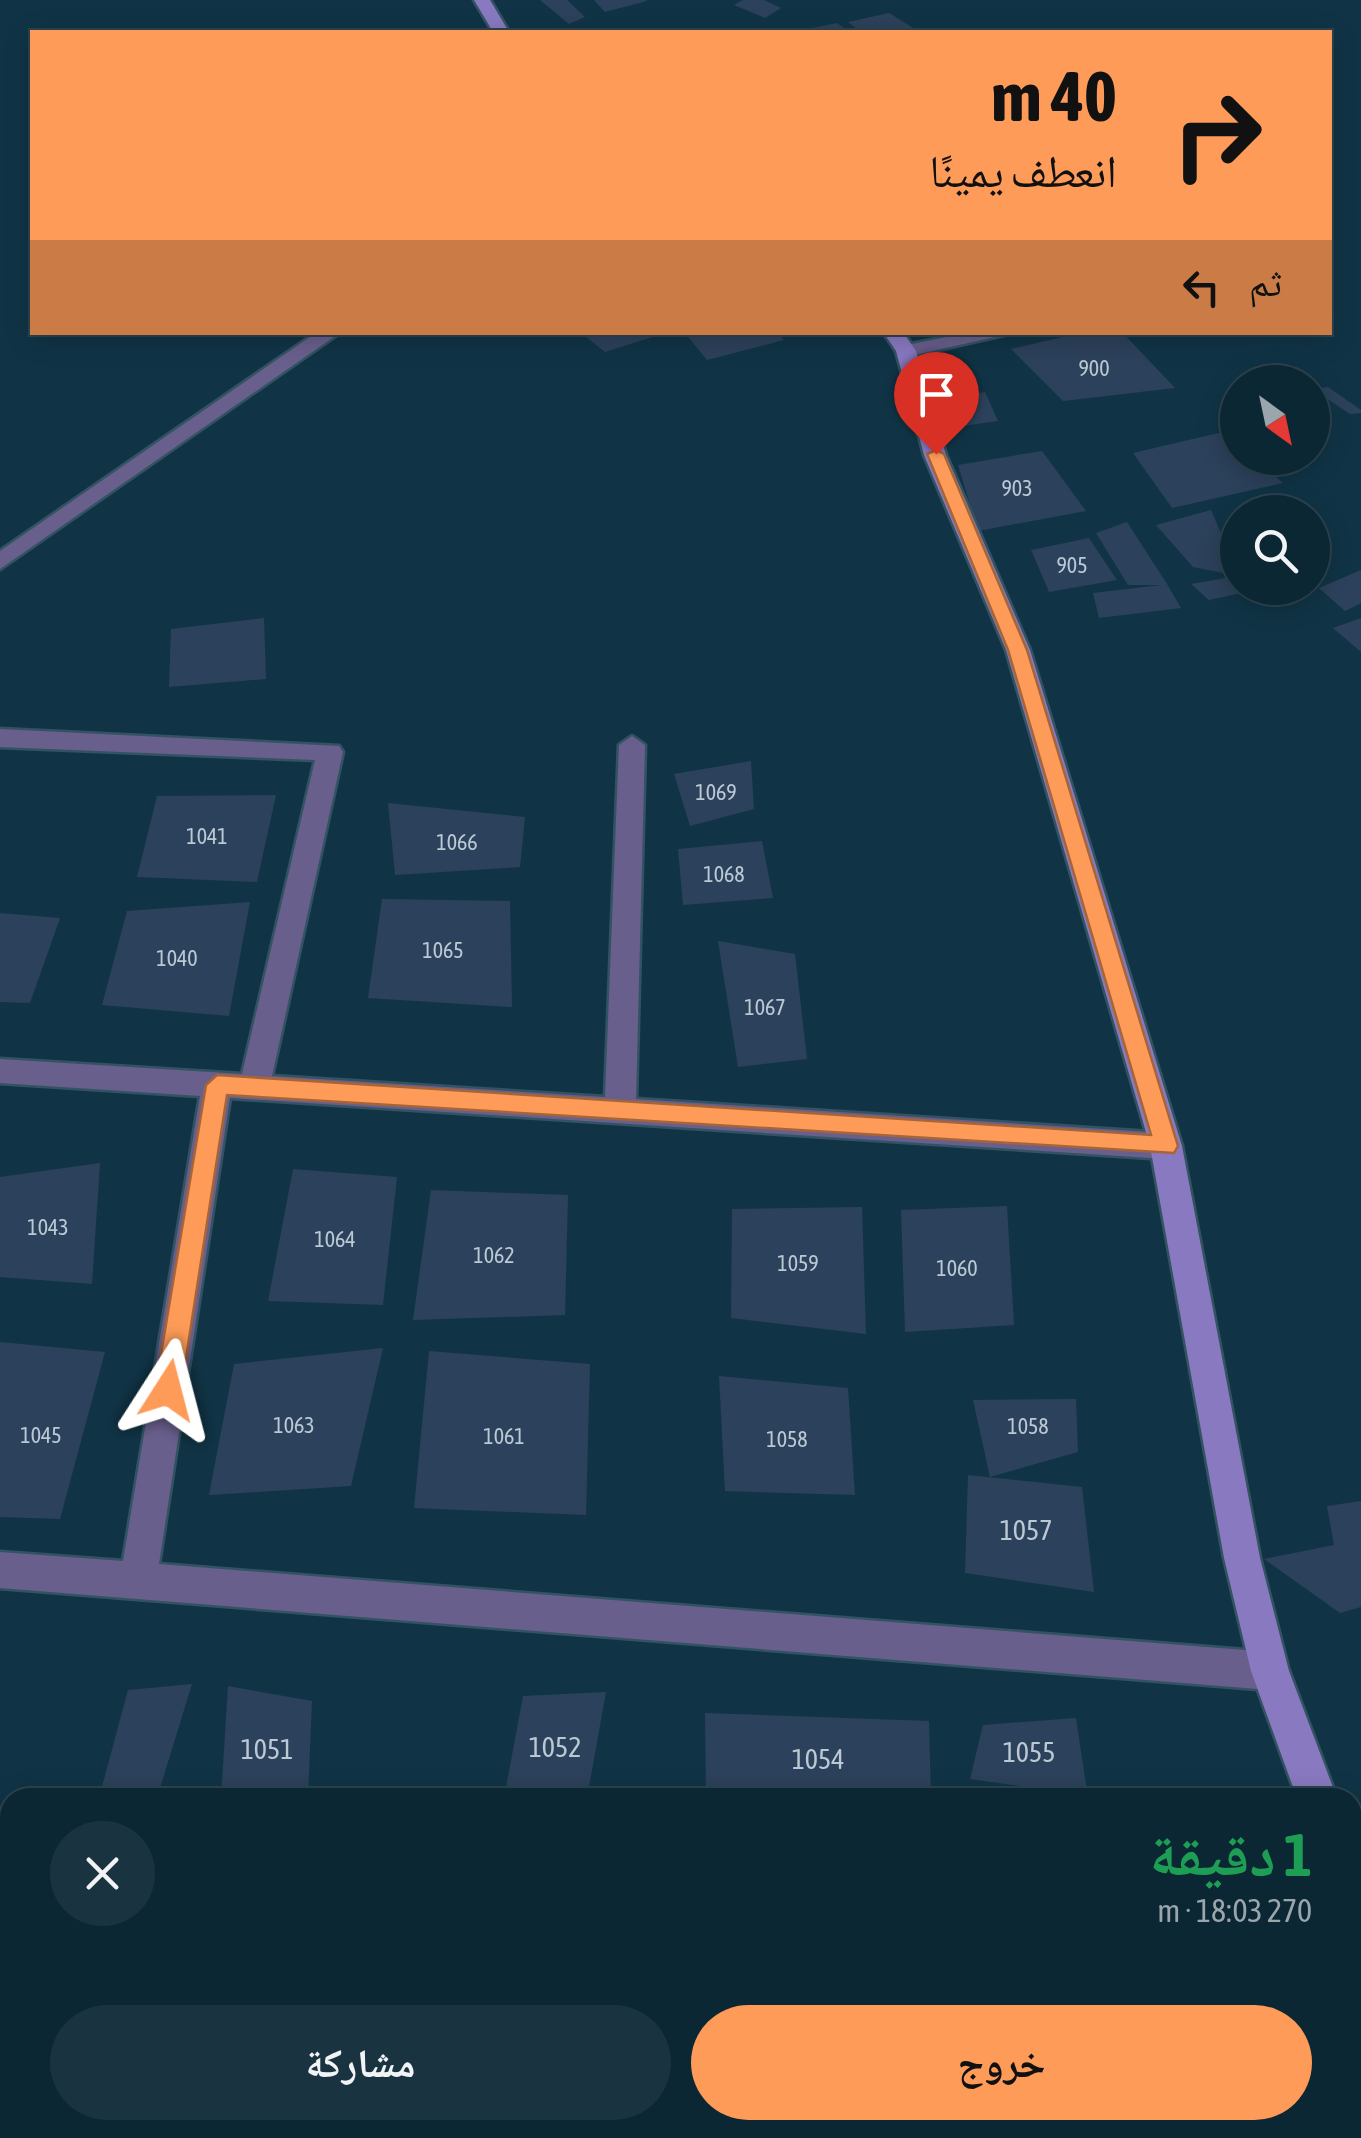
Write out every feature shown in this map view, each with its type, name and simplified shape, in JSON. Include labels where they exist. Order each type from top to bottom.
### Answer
[{"type":"street","points":[[482,0],[500,30]]},
{"type":"street","points":[[0,562],[326,335]]},
{"type":"street","points":[[975,335],[899,342],[936,454],[1018,650],[1166,1146],[1242,1558],[1270,1671],[1313,1788]]},
{"type":"street","points":[[0,738],[330,752],[254,1088]]},
{"type":"street","points":[[620,1112],[632,744]]},
{"type":"street","points":[[0,1071],[1166,1146]]},
{"type":"street","points":[[138,1581],[217,1085]]},
{"type":"street","points":[[0,1570],[1270,1671]]},
{"type":"building","points":[[540,0],[567,0],[585,17],[569,24]]},
{"type":"building","points":[[594,0],[647,0],[647,1],[605,12]]},
{"type":"building","points":[[743,0],[764,0],[781,8],[765,18],[734,5]]},
{"type":"building","points":[[889,13],[917,30],[858,30],[848,22]]},
{"type":"building","points":[[837,23],[847,30],[803,30]]},
{"type":"building","points":[[584,335],[656,336],[605,352]]},
{"type":"building","points":[[686,335],[780,335],[784,340],[707,360]]},
{"type":"building","points":[[1071,335],[1125,335],[1175,388],[1063,401],[1011,349]]},
{"type":"building","points":[[1330,388],[1361,410],[1350,414],[1330,401]]},
{"type":"building","points":[[985,392],[998,421],[949,428],[934,400]]},
{"type":"building","points":[[1220,433],[1220,475],[1274,475],[1283,483],[1172,508],[1133,453]]},
{"type":"building","points":[[1042,451],[1086,511],[978,531],[958,465]]},
{"type":"building","points":[[1211,510],[1220,531],[1220,572],[1193,567],[1156,525]]},
{"type":"building","points":[[1127,522],[1181,608],[1099,618],[1093,593],[1161,585],[1128,585],[1096,533]]},
{"type":"building","points":[[1089,538],[1117,580],[1049,592],[1031,550]]},
{"type":"building","points":[[1361,570],[1361,603],[1345,611],[1330,598],[1330,583]]},
{"type":"building","points":[[1220,579],[1220,598],[1209,600],[1191,584]]},
{"type":"building","points":[[264,618],[266,679],[169,687],[171,629]]},
{"type":"building","points":[[1361,618],[1361,652],[1333,628]]},
{"type":"building","points":[[751,761],[754,809],[690,826],[674,774]]},
{"type":"building","points":[[276,795],[257,882],[137,877],[157,796]]},
{"type":"building","points":[[388,803],[525,817],[520,867],[395,875]]},
{"type":"building","points":[[762,841],[773,898],[683,905],[678,849]]},
{"type":"building","points":[[382,899],[510,901],[512,1007],[368,998]]},
{"type":"building","points":[[250,902],[229,1016],[102,1005],[127,911]]},
{"type":"building","points":[[0,913],[60,918],[30,1003],[0,1002]]},
{"type":"building","points":[[718,941],[795,954],[807,1059],[738,1067]]},
{"type":"building","points":[[100,1163],[92,1284],[0,1277],[0,1177]]},
{"type":"building","points":[[293,1169],[397,1177],[383,1305],[268,1301]]},
{"type":"building","points":[[431,1190],[568,1195],[565,1315],[413,1320]]},
{"type":"building","points":[[1007,1206],[1014,1325],[905,1332],[901,1210]]},
{"type":"building","points":[[862,1207],[866,1334],[731,1318],[732,1209]]},
{"type":"building","points":[[0,1342],[105,1352],[60,1519],[0,1517]]},
{"type":"building","points":[[383,1348],[351,1486],[209,1495],[234,1364]]},
{"type":"building","points":[[429,1351],[590,1364],[586,1515],[414,1508]]},
{"type":"building","points":[[719,1376],[848,1388],[855,1495],[725,1491]]},
{"type":"building","points":[[1076,1399],[1078,1452],[990,1477],[973,1400]]},
{"type":"building","points":[[968,1475],[1082,1487],[1094,1592],[965,1573]]},
{"type":"building","points":[[1361,1501],[1361,1607],[1340,1613],[1264,1559],[1334,1545],[1327,1506]]},
{"type":"building","points":[[192,1684],[160,1788],[102,1788],[128,1690]]},
{"type":"building","points":[[228,1686],[312,1701],[308,1788],[222,1788]]},
{"type":"building","points":[[606,1692],[589,1788],[506,1788],[523,1696]]},
{"type":"building","points":[[705,1713],[929,1721],[931,1788],[706,1788]]},
{"type":"building","points":[[1076,1718],[1086,1788],[1033,1788],[970,1779],[983,1725]]},
{"type":"route","points":[[168,1390],[217,1085],[1166,1146],[1018,650],[936,454]]}]
